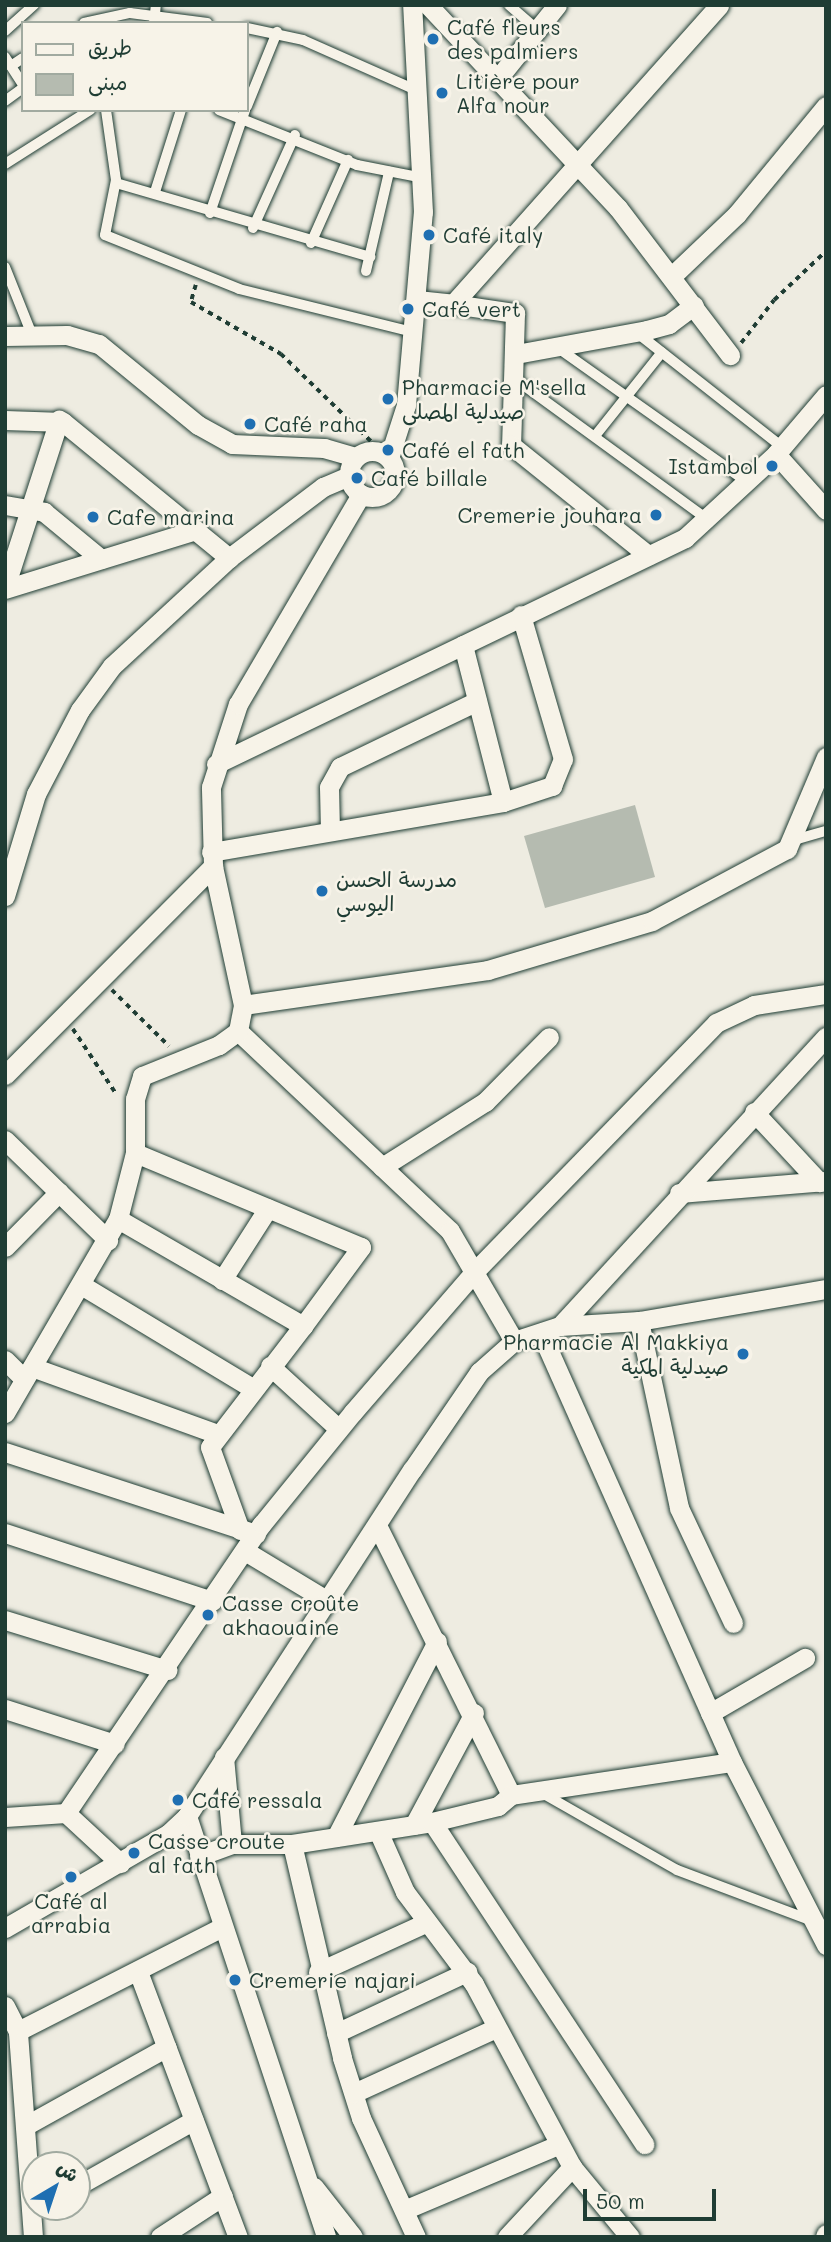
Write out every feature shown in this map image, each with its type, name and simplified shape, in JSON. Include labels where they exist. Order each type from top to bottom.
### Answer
[{"type":"street","points":[[349,477],[361,494],[374,497],[392,485],[386,456],[404,418],[417,300],[423,177],[420,91],[412,5]]},
{"type":"street","points":[[499,77],[557,5]]},
{"type":"street","points":[[453,304],[576,162],[719,5]]},
{"type":"street","points":[[437,8],[576,162],[672,276],[730,355]]},
{"type":"street","points":[[672,276],[737,214],[826,106]]},
{"type":"street","points":[[417,300],[515,313],[515,379],[506,432],[511,445],[648,555]]},
{"type":"street","points":[[516,354],[669,324],[694,305]]},
{"type":"street","points":[[5,336],[33,335],[99,344],[222,440],[356,457],[386,456]]},
{"type":"street","points":[[216,764],[648,555],[707,519],[779,450],[826,395]]},
{"type":"street","points":[[5,420],[59,420],[229,558]]},
{"type":"street","points":[[5,588],[29,505],[59,420]]},
{"type":"street","points":[[779,450],[826,510]]},
{"type":"street","points":[[349,477],[356,457]]},
{"type":"street","points":[[5,896],[36,794],[80,710],[132,643],[229,558],[323,486],[349,477]]},
{"type":"street","points":[[238,1031],[243,1005],[212,859],[208,811],[216,764],[259,665],[361,494]]},
{"type":"street","points":[[5,505],[29,505],[101,559]]},
{"type":"street","points":[[5,588],[195,530]]},
{"type":"street","points":[[5,1074],[101,978],[212,859],[330,831],[503,802],[546,791],[563,771],[521,615]]},
{"type":"street","points":[[463,645],[503,802]]},
{"type":"street","points":[[330,831],[329,787],[340,767],[477,701]]},
{"type":"street","points":[[243,1005],[488,970],[570,950],[652,921],[780,854],[794,839],[826,757]]},
{"type":"street","points":[[66,1813],[168,1670],[245,1551],[248,1532],[475,1271],[725,1016],[826,994]]},
{"type":"street","points":[[5,1413],[83,1286],[118,1219],[135,1153],[135,1128],[142,1076],[238,1031]]},
{"type":"street","points":[[238,1031],[450,1231],[514,1340]]},
{"type":"street","points":[[382,1167],[485,1102],[549,1037]]},
{"type":"street","points":[[560,1326],[679,1193],[826,1037]]},
{"type":"street","points":[[754,1112],[822,1181]]},
{"type":"street","points":[[9,1151],[59,1192],[108,1240]]},
{"type":"street","points":[[135,1153],[361,1247],[303,1326],[217,1434],[209,1452],[248,1532]]},
{"type":"street","points":[[679,1193],[822,1181]]},
{"type":"street","points":[[5,1247],[59,1192]]},
{"type":"street","points":[[222,1280],[268,1208]]},
{"type":"street","points":[[118,1219],[303,1326]]},
{"type":"street","points":[[83,1286],[252,1388]]},
{"type":"street","points":[[5,1928],[120,1863],[187,1816],[479,1372],[514,1340],[560,1326],[639,1321],[826,1289]]},
{"type":"street","points":[[639,1321],[679,1508],[733,1623]]},
{"type":"street","points":[[541,1333],[732,1762],[810,1920],[826,1945]]},
{"type":"street","points":[[5,1360],[28,1373],[217,1434]]},
{"type":"street","points":[[270,1366],[338,1429]]},
{"type":"street","points":[[5,1452],[248,1532]]},
{"type":"street","points":[[377,1525],[474,1713],[511,1795]]},
{"type":"street","points":[[5,1533],[212,1601]]},
{"type":"street","points":[[245,1551],[328,1601]]},
{"type":"street","points":[[5,1620],[168,1670]]},
{"type":"street","points":[[336,1837],[436,1641]]},
{"type":"street","points":[[710,1713],[805,1658]]},
{"type":"street","points":[[5,1709],[115,1744]]},
{"type":"street","points":[[423,1823],[474,1713]]},
{"type":"street","points":[[224,1757],[232,1844]]},
{"type":"street","points":[[199,1856],[232,1844],[292,1844],[378,1831],[498,1805],[511,1795],[732,1762]]},
{"type":"street","points":[[5,1817],[66,1813],[120,1863]]},
{"type":"street","points":[[187,1816],[220,1928],[326,2237]]},
{"type":"street","points":[[423,1823],[644,2144]]},
{"type":"street","points":[[378,1831],[405,1892],[467,1972],[558,2145],[572,2167],[624,2230],[602,2237]]},
{"type":"street","points":[[292,1844],[318,1972],[335,2033],[354,2093],[416,2237]]},
{"type":"street","points":[[318,1972],[428,1922]]},
{"type":"street","points":[[18,2031],[139,1974],[220,1928]]},
{"type":"street","points":[[335,2033],[467,1972]]},
{"type":"street","points":[[139,1974],[238,2237]]},
{"type":"street","points":[[5,2006],[18,2031],[28,2151]]},
{"type":"street","points":[[354,2093],[496,2028]]},
{"type":"street","points":[[25,2126],[167,2047]]},
{"type":"street","points":[[91,2178],[194,2120]]},
{"type":"street","points":[[404,2210],[558,2145]]},
{"type":"street","points":[[507,2237],[572,2167]]},
{"type":"street","points":[[304,2176],[353,2237]]},
{"type":"street","points":[[160,2237],[223,2196]]},
{"type":"lane","points":[[5,31],[34,5]]},
{"type":"lane","points":[[509,5],[537,30]]},
{"type":"lane","points":[[100,21],[155,14],[195,21]]},
{"type":"lane","points":[[248,28],[276,32],[420,91]]},
{"type":"lane","points":[[248,103],[276,32]]},
{"type":"lane","points":[[8,61],[21,84]]},
{"type":"lane","points":[[5,101],[21,89]]},
{"type":"lane","points":[[5,164],[87,112]]},
{"type":"lane","points":[[106,112],[116,183],[105,235],[199,273],[414,332]]},
{"type":"lane","points":[[155,192],[180,112]]},
{"type":"lane","points":[[210,213],[245,112]]},
{"type":"lane","points":[[247,112],[348,160],[388,172],[423,177]]},
{"type":"lane","points":[[253,228],[295,135]]},
{"type":"lane","points":[[311,243],[348,160]]},
{"type":"lane","points":[[366,271],[388,172]]},
{"type":"lane","points":[[116,183],[155,192],[253,228],[370,257]]},
{"type":"lane","points":[[5,267],[33,335]]},
{"type":"lane","points":[[635,332],[779,450]]},
{"type":"lane","points":[[554,346],[747,482]]},
{"type":"lane","points":[[595,436],[662,352]]},
{"type":"lane","points":[[515,379],[707,519]]},
{"type":"lane","points":[[794,839],[826,831]]},
{"type":"lane","points":[[539,1790],[677,1870],[810,1920]]},
{"type":"path","points":[[730,355],[774,300],[826,251]]},
{"type":"path","points":[[199,273],[191,302],[281,354],[386,456]]},
{"type":"path","points":[[101,978],[182,1059]]},
{"type":"path","points":[[64,1016],[135,1128]]},
{"type":"building","points":[[635,805],[655,877],[545,908],[524,836]]},
{"type":"place","name":"Café fleurs des palmiers","points":[[433,39]]},
{"type":"place","name":"Litière pour Alfa nour","points":[[442,93]]},
{"type":"place","name":"Café italy","points":[[429,235]]},
{"type":"place","name":"Café vert","points":[[408,309]]},
{"type":"place","name":"Pharmacie M'sella صيدلية المصلى","points":[[388,399]]},
{"type":"place","name":"Café raha","points":[[250,424]]},
{"type":"place","name":"Café el fath","points":[[388,450]]},
{"type":"place","name":"Istambol","points":[[772,466]]},
{"type":"place","name":"Café billale","points":[[357,478]]},
{"type":"place","name":"Cremerie jouhara","points":[[656,515]]},
{"type":"place","name":"Cafe marina","points":[[93,517]]},
{"type":"place","name":"مدرسة الحسن اليوسي","points":[[322,891]]},
{"type":"place","name":"Pharmacie Al Makkiya صيدلية المكية","points":[[743,1354]]},
{"type":"place","name":"Casse croûte akhaouaine","points":[[208,1615]]},
{"type":"place","name":"Café ressala","points":[[178,1800]]},
{"type":"place","name":"Casse croute al fath","points":[[134,1853]]},
{"type":"place","name":"Café al arrabia","points":[[71,1877]]},
{"type":"place","name":"Cremerie najari","points":[[235,1980]]}]
